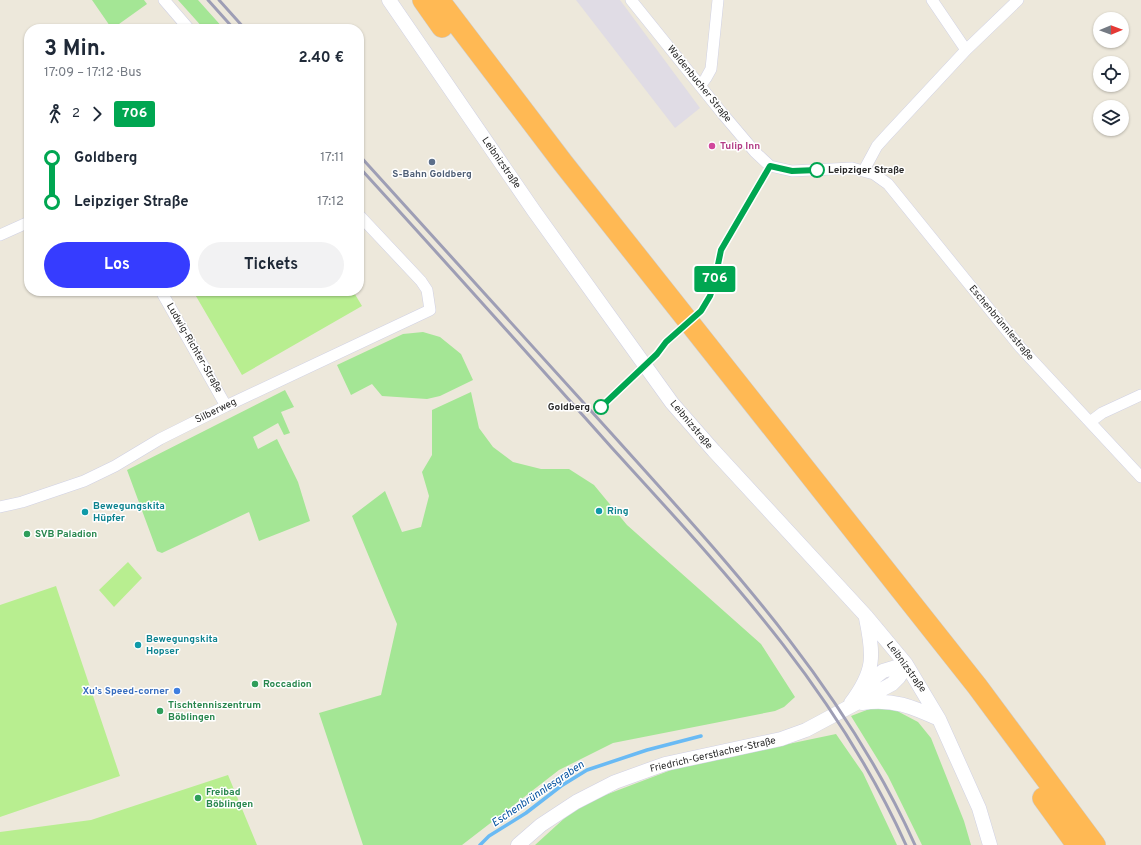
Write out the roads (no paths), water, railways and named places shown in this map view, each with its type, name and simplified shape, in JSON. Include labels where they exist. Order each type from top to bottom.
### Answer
[{"type":"highway","points":[[422,0],[549,168],[659,304],[968,699],[1077,845]]},
{"type":"highway","points":[[440,0],[563,163],[977,686],[1095,845]]},
{"type":"street","points":[[164,0],[185,24]]},
{"type":"street","name":"Leibnizstraße","points":[[389,0],[539,218],[672,403],[742,483],[866,616],[906,664],[940,719],[979,808],[990,845]]},
{"type":"street","name":"Waldenbucher Straße","points":[[631,0],[755,152],[770,166],[792,171],[852,168],[864,170]]},
{"type":"street","points":[[700,86],[710,69],[718,0]]},
{"type":"street","points":[[932,0],[966,50]]},
{"type":"street","points":[[864,170],[877,146],[966,50],[1018,0]]},
{"type":"street","name":"Eschenbrünnlestraße","points":[[864,170],[882,179],[895,191],[957,271],[1020,347],[1141,477]]},
{"type":"street","name":"Silberweg","points":[[0,507],[22,502],[84,480],[115,466],[160,439],[226,406],[430,310],[427,290],[421,281],[364,219]]},
{"type":"street","points":[[0,235],[24,224]]},
{"type":"street","name":"Ludwig-Richter-Straße","points":[[164,296],[226,406]]},
{"type":"street","points":[[1090,422],[1102,413],[1141,396]]},
{"type":"street","name":"Friedrich-Gerstlacher-Straße","points":[[864,686],[872,658],[872,646],[866,616]]},
{"type":"street","name":"Friedrich-Gerstlacher-Straße","points":[[850,705],[864,686],[883,671],[906,664]]},
{"type":"street","name":"Friedrich-Gerstlacher-Straße","points":[[518,845],[541,825],[576,802],[614,782],[665,764],[781,739],[806,730],[850,705],[892,684],[899,677],[906,664]]},
{"type":"street","name":"Friedrich-Gerstlacher-Straße","points":[[850,705],[874,701],[904,704],[940,719]]},
{"type":"waterway","name":"Eschenbrünnlesgraben","points":[[480,845],[489,836],[526,813],[561,786],[587,770],[647,750],[701,736]]},
{"type":"railway","points":[[208,0],[230,24]]},
{"type":"railway","points":[[219,0],[241,24]]},
{"type":"railway","points":[[364,161],[697,529],[780,627],[818,678],[853,731],[886,787],[915,845]]},
{"type":"railway","points":[[364,173],[696,541],[775,634],[812,683],[846,734],[878,788],[906,845]]},
{"type":"place","name":"Tulip Inn","points":[[712,146]]},
{"type":"place","name":"S-Bahn Goldberg","points":[[432,162]]},
{"type":"place","name":"Leipziger Straße","points":[[817,170]]},
{"type":"place","name":"Goldberg","points":[[601,407]]},
{"type":"place","name":"Ring","points":[[599,511]]},
{"type":"place","name":"Bewegungskita Hüpfer","points":[[85,512]]},
{"type":"place","name":"SVB Paladion","points":[[27,534]]},
{"type":"place","name":"Bewegungskita Hopser","points":[[138,645]]},
{"type":"place","name":"Roccadion","points":[[255,684]]},
{"type":"place","name":"Xu's Speed-corner","points":[[177,691]]},
{"type":"place","name":"Tischtenniszentrum Böblingen","points":[[160,711]]},
{"type":"place","name":"Freibad Böblingen","points":[[198,798]]}]
